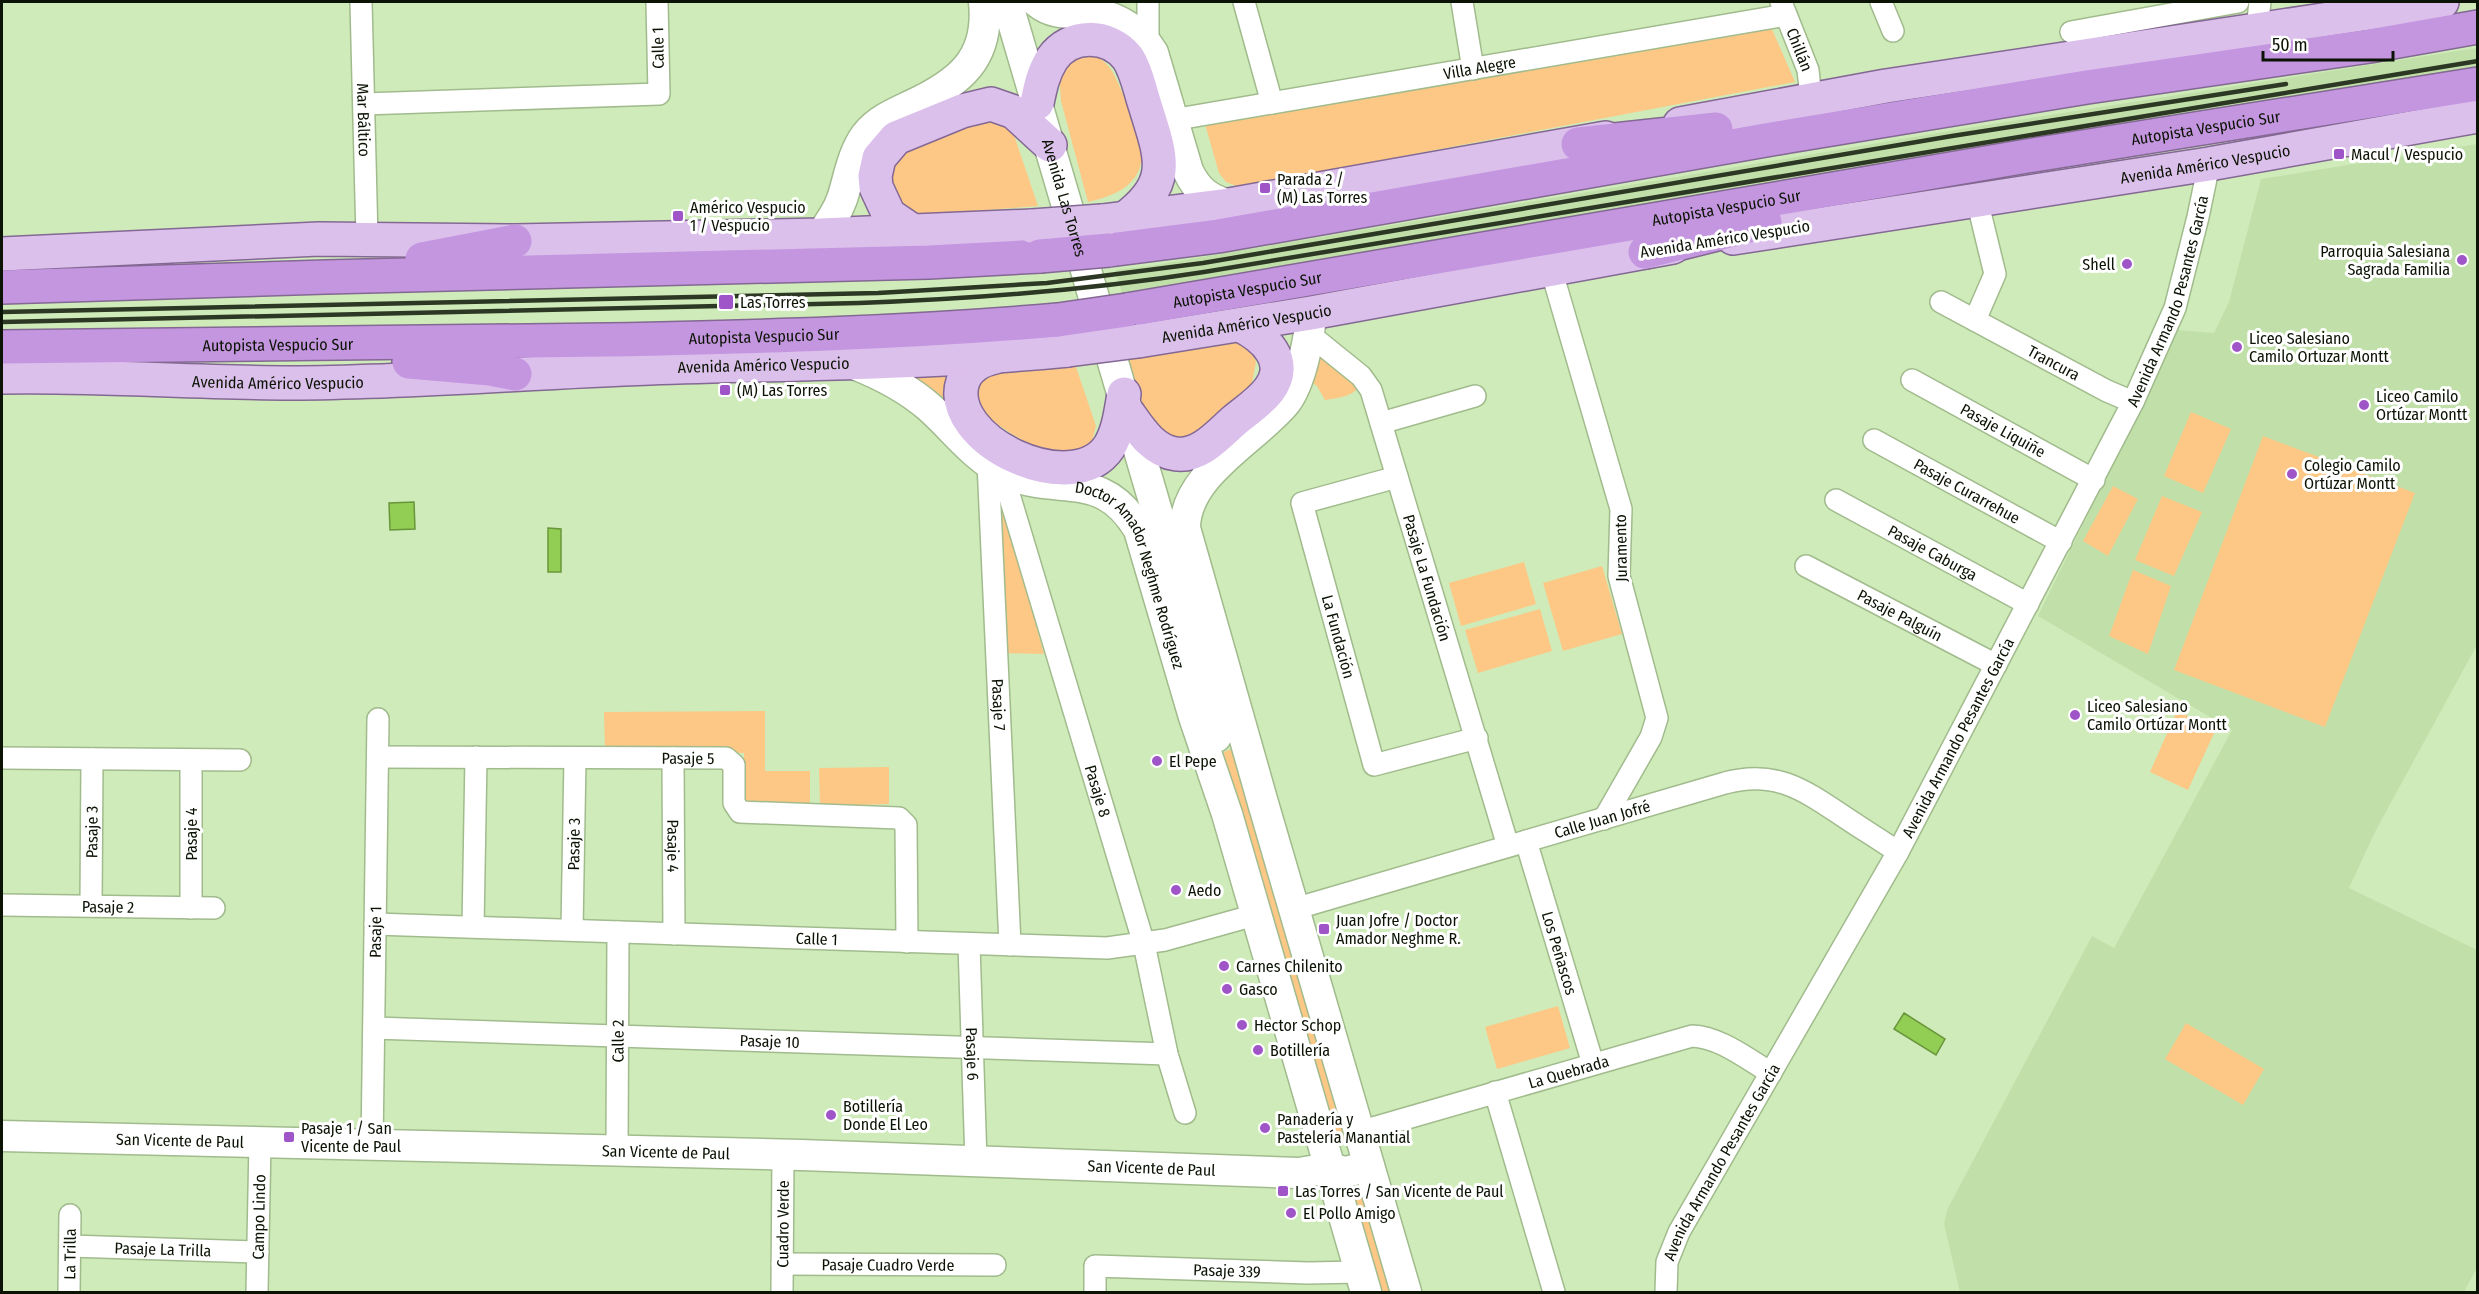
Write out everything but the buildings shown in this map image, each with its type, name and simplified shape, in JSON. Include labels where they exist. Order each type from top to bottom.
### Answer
[{"type":"highway","points":[[2,287],[930,262],[1036,241],[1112,230],[1258,229],[1972,106],[2370,46],[2478,27]]},
{"type":"highway","name":"Autopista Vespucio Sur","points":[[2,347],[294,346],[919,331],[1063,335],[1127,310],[2027,156],[2478,84]]},
{"type":"highway","points":[[1578,144],[1698,130],[1972,106]]},
{"type":"highway","points":[[1645,252],[2027,156]]},
{"type":"highway","points":[[326,277],[515,241]]},
{"type":"highway","points":[[294,346],[386,360],[490,369],[515,374]]},
{"type":"main road","points":[[1112,230],[1228,205],[1578,144],[1811,98],[2259,15],[2442,2]]},
{"type":"main road","points":[[1037,103],[1042,81],[1051,62],[1071,43],[1082,39],[1100,40],[1118,47],[1128,58],[1156,142],[1160,167],[1154,189],[1144,202],[1112,230]]},
{"type":"main road","points":[[914,232],[889,215],[876,187],[875,176],[879,158],[896,138],[962,111],[991,104],[1014,112],[1050,145]]},
{"type":"main road","name":"Avenida Américo Vespucio","points":[[2,377],[100,376],[229,382],[328,383],[652,368],[854,364],[995,357],[1063,335],[1138,341],[1239,325],[1310,324],[1551,269],[1645,252],[2209,164],[2478,116]]},
{"type":"main road","points":[[2,254],[320,239],[515,241],[914,232],[1036,241]]},
{"type":"main road","points":[[1126,403],[1146,437],[1162,449],[1183,454],[1205,446],[1266,393],[1274,379],[1275,363],[1270,348],[1257,334],[1239,325]]},
{"type":"main road","points":[[995,357],[983,360],[967,372],[962,387],[964,406],[974,424],[989,439],[1009,454],[1030,462],[1053,468],[1072,468],[1102,456],[1109,447],[1126,403]]},
{"type":"street","name":"Mar Báltico","points":[[362,2],[367,239]]},
{"type":"street","name":"Calle 1","points":[[364,104],[659,94],[657,2]]},
{"type":"street","points":[[821,235],[838,207],[860,144],[872,128],[887,117],[943,90],[963,74],[970,65],[976,55],[983,32],[984,2]]},
{"type":"street","name":"Avenida Las Torres","points":[[1007,2],[1126,403]]},
{"type":"street","points":[[1037,2],[1057,12],[1106,8],[1106,16],[1127,25],[1148,46],[1192,180],[1207,197],[1228,205]]},
{"type":"street","points":[[1148,2],[1148,46]]},
{"type":"street","points":[[1244,2],[1272,103]]},
{"type":"street","points":[[1462,2],[1473,69]]},
{"type":"street","points":[[1881,2],[1893,31]]},
{"type":"street","points":[[2071,32],[2238,2]]},
{"type":"street","name":"Villa Alegre","points":[[1172,120],[1473,69],[1783,8]]},
{"type":"street","name":"Chillán","points":[[1783,8],[1808,70],[1811,98]]},
{"type":"street","name":"Avenida Armando Pesantes García","points":[[1666,1293],[1665,1272],[1674,1244],[1898,852],[2133,402],[2175,308],[2209,164]]},
{"type":"street","points":[[1975,320],[1995,274],[1977,200]]},
{"type":"street","name":"Juramento","points":[[1551,269],[1621,509],[1619,576],[1657,718],[1651,737],[1604,819]]},
{"type":"street","name":"Trancura","points":[[1941,302],[2107,391],[2133,402]]},
{"type":"street","name":"Doctor Amador Neghme Rodríguez","points":[[1310,324],[1296,380],[1289,397],[1198,487],[1191,499],[1185,519],[1186,535],[1406,1293]]},
{"type":"street","name":"Pasaje La Fundación","points":[[1310,324],[1367,382],[1477,738],[1517,844]]},
{"type":"street","name":"Doctor Amador Neghme Rodríguez","points":[[854,364],[883,375],[919,399],[962,442],[995,467],[1029,480],[1095,490],[1116,501],[1133,519],[1143,541],[1194,717],[1227,814],[1363,1282]]},
{"type":"street","name":"Pasaje Liquiñe","points":[[1912,380],[2094,480]]},
{"type":"street","points":[[1381,423],[1475,396]]},
{"type":"street","name":"Doctor Amador Neghme Rodríguez","points":[[1126,403],[1208,685],[1227,814]]},
{"type":"street","name":"Pasaje Curarrehue","points":[[1874,440],[2061,542]]},
{"type":"street","name":"Pasaje 8","points":[[995,467],[1144,944],[1167,1054],[1185,1113]]},
{"type":"street","name":"Pasaje 7","points":[[995,467],[1010,945]]},
{"type":"street","name":"La Fundación","points":[[1397,477],[1302,503],[1374,765],[1477,738]]},
{"type":"street","name":"Pasaje Caburga","points":[[1836,500],[2028,604]]},
{"type":"street","name":"Pasaje Palguín","points":[[1806,566],[1996,665]]},
{"type":"street","name":"Doctor Amador Neghme Rodríguez","points":[[1208,685],[1263,803]]},
{"type":"street","name":"Pasaje 1","points":[[372,1145],[378,719]]},
{"type":"street","name":"Pasaje 5","points":[[378,757],[729,759],[735,770],[735,807],[744,813],[895,816],[903,821],[906,831],[907,942]]},
{"type":"street","points":[[473,927],[476,757]]},
{"type":"street","points":[[2,758],[240,760]]},
{"type":"street","name":"Pasaje 3","points":[[572,930],[575,758]]},
{"type":"street","name":"Pasaje 4","points":[[673,758],[674,934]]},
{"type":"street","name":"Pasaje 3","points":[[91,906],[92,759]]},
{"type":"street","name":"Pasaje 4","points":[[190,908],[191,760]]},
{"type":"street","name":"Calle Juan Jofré","points":[[1294,909],[1737,780],[1768,779],[1801,789],[1898,852]]},
{"type":"street","name":"Los Peñascos","points":[[1517,844],[1593,1064]]},
{"type":"street","name":"Pasaje 2","points":[[2,905],[214,908]]},
{"type":"street","name":"Calle 1","points":[[375,924],[1107,948],[1144,944],[1255,915]]},
{"type":"street","name":"Calle 2","points":[[617,1151],[618,932]]},
{"type":"street","name":"Pasaje 6","points":[[969,944],[976,1162]]},
{"type":"street","name":"Pasaje 10","points":[[374,1028],[1167,1054]]},
{"type":"street","name":"La Quebrada","points":[[1363,1148],[1496,1092],[1692,1036],[1706,1036],[1771,1073]]},
{"type":"street","points":[[1496,1092],[1554,1293]]},
{"type":"street","name":"San Vicente de Paul","points":[[2,1136],[783,1155],[1299,1173],[1329,1167],[1346,1172],[1363,1148]]},
{"type":"street","name":"Campo Lindo","points":[[257,1293],[260,1142]]},
{"type":"street","name":"Cuadro Verde","points":[[782,1293],[783,1155]]},
{"type":"street","name":"La Trilla","points":[[69,1293],[70,1215]]},
{"type":"street","name":"Pasaje La Trilla","points":[[70,1246],[258,1252]]},
{"type":"street","name":"Pasaje Cuadro Verde","points":[[782,1263],[995,1265]]},
{"type":"street","name":"Pasaje 339","points":[[1095,1293],[1095,1266],[1363,1282]]},
{"type":"shaded area","points":[[1771,27],[1795,82],[1239,187],[1226,182],[1219,173],[1205,124]]},
{"type":"shaded area","points":[[2477,48],[2477,72],[1175,287],[1122,293],[1115,270],[1967,128]]},
{"type":"shaded area","points":[[1092,51],[1108,65],[1116,79],[1131,116],[1139,143],[1141,163],[1134,179],[1128,185],[1113,194],[1088,202],[1061,101],[1059,70],[1070,55]]},
{"type":"shaded area","points":[[993,117],[1014,135],[1038,206],[912,216],[894,206],[884,171],[906,142]]},
{"type":"shaded area","points":[[2477,144],[2477,645],[2376,830],[2349,888],[2477,950],[2477,1268],[2464,1292],[1960,1292],[1944,1224],[1947,1210],[2092,936],[2114,948],[2232,730],[2038,616],[2178,330],[2214,333],[2229,302],[2261,179]]},
{"type":"shaded area","points":[[1239,338],[1250,346],[1256,362],[1252,383],[1205,428],[1190,439],[1167,441],[1149,427],[1128,358]]},
{"type":"shaded area","points":[[1319,357],[1328,357],[1359,385],[1357,389],[1345,396],[1325,400],[1317,386],[1307,379]]},
{"type":"shaded area","points":[[960,367],[946,407],[916,379],[896,371]]},
{"type":"shaded area","points":[[1076,367],[1096,426],[1091,445],[1075,451],[1047,450],[1008,432],[977,406],[980,371]]},
{"type":"shaded area","points":[[2191,412],[2231,429],[2203,493],[2164,476]]},
{"type":"shaded area","points":[[2263,436],[2415,493],[2325,727],[2174,670]]},
{"type":"shaded area","points":[[2113,486],[2138,499],[2108,556],[2083,541]]},
{"type":"shaded area","points":[[999,491],[1044,654],[1002,653]]},
{"type":"shaded area","points":[[2162,496],[2202,512],[2174,576],[2135,560]]},
{"type":"shaded area","points":[[414,502],[415,529],[390,530],[389,503]]},
{"type":"shaded area","points":[[548,528],[561,529],[561,572],[548,572]]},
{"type":"shaded area","points":[[1524,562],[1536,604],[1461,626],[1449,583]]},
{"type":"shaded area","points":[[1602,566],[1622,634],[1563,651],[1543,583]]},
{"type":"shaded area","points":[[2133,570],[2171,586],[2148,654],[2109,636]]},
{"type":"shaded area","points":[[1540,609],[1552,651],[1478,673],[1465,630]]},
{"type":"shaded area","points":[[765,711],[765,771],[810,771],[810,805],[744,806],[744,753],[605,751],[604,712]]},
{"type":"shaded area","points":[[2177,711],[2216,729],[2188,790],[2150,772]]},
{"type":"shaded area","points":[[1232,749],[1247,783],[1349,1139],[1334,1143],[1229,789],[1224,752]]},
{"type":"shaded area","points":[[889,767],[889,804],[820,806],[819,768]]},
{"type":"shaded area","points":[[1558,1006],[1570,1048],[1497,1069],[1485,1027]]},
{"type":"shaded area","points":[[1904,1013],[1945,1039],[1936,1055],[1894,1029]]},
{"type":"shaded area","points":[[2186,1023],[2264,1069],[2243,1105],[2165,1059]]},
{"type":"shaded area","points":[[1362,1177],[1398,1292],[1375,1292],[1344,1182]]},
{"type":"railway","points":[[2,322],[859,303],[1075,289],[1204,272],[2478,61]]},
{"type":"railway","points":[[2,312],[878,293],[1047,283],[1203,263],[1952,136],[2286,84]]},
{"type":"place","name":"Macul / Vespucio","points":[[2339,154]]},
{"type":"place","name":"Parada 2 / (M) Las Torres","points":[[1265,188]]},
{"type":"place","name":"Américo Vespucio 1 / Vespucio","points":[[678,216]]},
{"type":"place","name":"Parroquia Salesiana Sagrada Familia","points":[[2462,260]]},
{"type":"place","name":"Shell","points":[[2127,264]]},
{"type":"place","name":"Las Torres","points":[[726,302]]},
{"type":"place","name":"Liceo Salesiano Camilo Ortuzar Montt","points":[[2237,347]]},
{"type":"place","name":"(M) Las Torres","points":[[725,390]]},
{"type":"place","name":"Liceo Camilo Ortúzar Montt","points":[[2364,405]]},
{"type":"place","name":"Colegio Camilo Ortúzar Montt","points":[[2292,474]]},
{"type":"place","name":"Liceo Salesiano Camilo Ortúzar Montt","points":[[2075,715]]},
{"type":"place","name":"El Pepe","points":[[1157,761]]},
{"type":"place","name":"Aedo","points":[[1176,890]]},
{"type":"place","name":"Juan Jofre / Doctor Amador Neghme R.","points":[[1324,929]]},
{"type":"place","name":"Carnes Chilenito","points":[[1224,966]]},
{"type":"place","name":"Gasco","points":[[1227,989]]},
{"type":"place","name":"Hector Schop","points":[[1242,1025]]},
{"type":"place","name":"Botillería","points":[[1258,1050]]},
{"type":"place","name":"Botillería Donde El Leo","points":[[831,1115]]},
{"type":"place","name":"Panadería y Pastelería Manantial","points":[[1265,1128]]},
{"type":"place","name":"Pasaje 1 / San Vicente de Paul","points":[[289,1137]]},
{"type":"place","name":"Las Torres / San Vicente de Paul","points":[[1283,1191]]},
{"type":"place","name":"El Pollo Amigo","points":[[1291,1213]]}]
